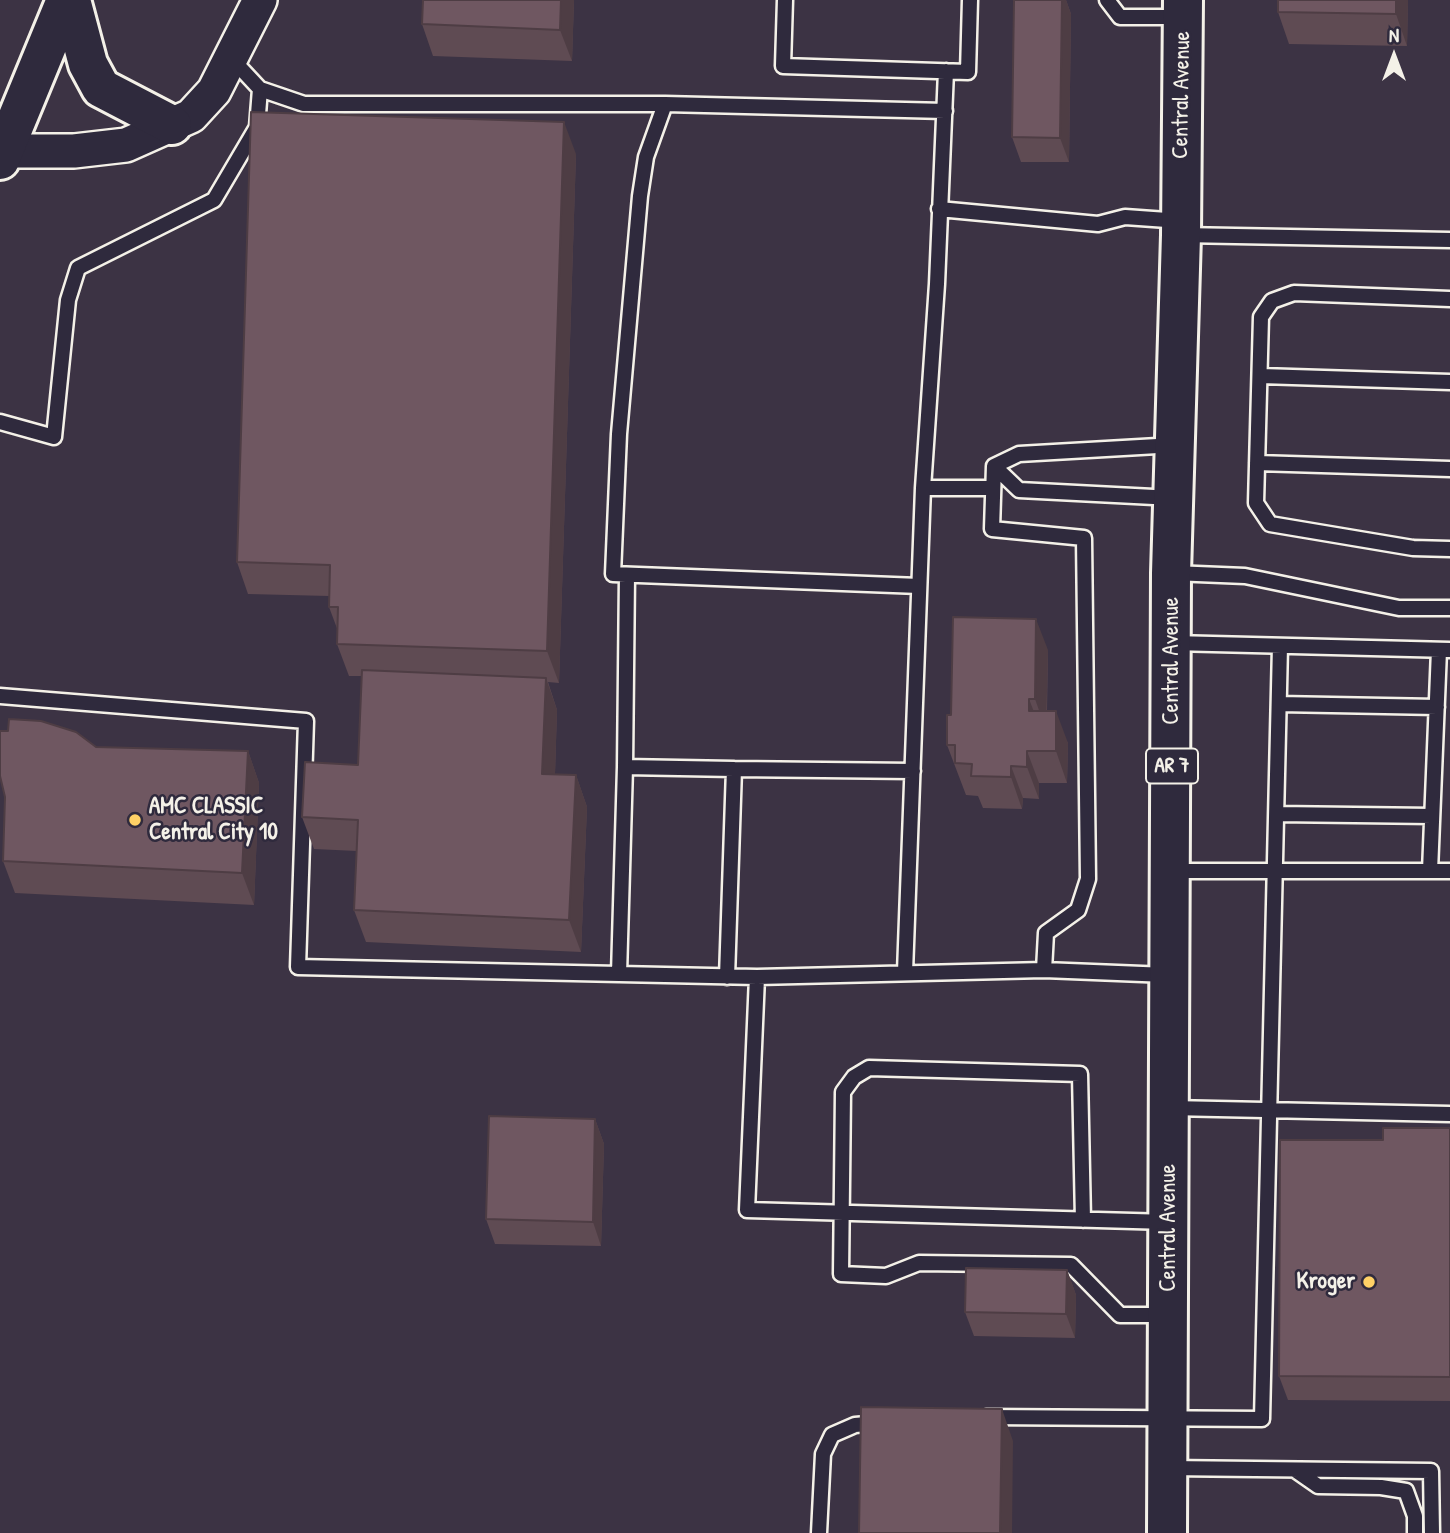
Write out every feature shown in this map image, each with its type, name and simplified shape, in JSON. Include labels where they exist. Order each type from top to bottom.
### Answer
[{"type":"main road","points":[[68,0],[88,64],[101,88],[172,125]]},
{"type":"main road","points":[[1,154],[68,0]]},
{"type":"main road","name":"Central Avenue","points":[[1167,1533],[1173,643],[1171,573],[1181,228],[1183,9]]},
{"type":"street","points":[[1,154],[74,151],[126,145],[191,116],[214,91],[260,0]]},
{"type":"lane","points":[[785,0],[783,66],[968,72],[970,0]]},
{"type":"lane","points":[[1107,0],[1120,16],[1183,9]]},
{"type":"lane","points":[[232,60],[260,89],[304,104],[665,104],[945,111]]},
{"type":"lane","points":[[905,972],[923,488],[937,284],[946,71]]},
{"type":"lane","points":[[0,422],[54,436],[68,300],[78,268],[214,200],[257,127],[260,89]]},
{"type":"lane","points":[[665,104],[646,156],[626,350],[613,574],[919,586]]},
{"type":"lane","points":[[939,209],[1098,224],[1125,217],[1181,228],[1450,240]]},
{"type":"lane","points":[[1450,299],[1294,293],[1272,301],[1261,317],[1256,503],[1269,524],[1413,548],[1450,549]]},
{"type":"lane","points":[[1261,376],[1450,382]]},
{"type":"lane","points":[[995,466],[1019,454],[1176,445]]},
{"type":"lane","points":[[1257,463],[1450,469]]},
{"type":"lane","points":[[995,466],[992,529],[1084,538],[1088,879],[1078,910],[1046,933],[1044,970]]},
{"type":"lane","points":[[995,466],[1019,490],[1175,498]]},
{"type":"lane","points":[[923,488],[993,488]]},
{"type":"lane","points":[[1171,573],[1245,576],[1399,608],[1450,608]]},
{"type":"lane","points":[[619,974],[628,575]]},
{"type":"lane","points":[[1173,643],[1445,650],[1437,707],[1430,871]]},
{"type":"lane","points":[[975,1416],[1262,1419],[1280,646]]},
{"type":"lane","points":[[0,696],[306,721],[298,967],[727,977],[1044,970],[1171,975]]},
{"type":"lane","points":[[1279,704],[1437,707]]},
{"type":"lane","points":[[625,767],[913,771]]},
{"type":"lane","points":[[727,977],[734,769]]},
{"type":"lane","points":[[1277,814],[1432,816]]},
{"type":"lane","points":[[1172,872],[1450,871]]},
{"type":"lane","points":[[757,977],[747,1210],[1169,1222]]},
{"type":"lane","points":[[1083,1220],[1080,1074],[869,1068],[854,1077],[843,1092],[841,1274],[886,1276],[919,1264],[1071,1265],[1120,1315],[1168,1315]]},
{"type":"lane","points":[[1170,1108],[1450,1114]]},
{"type":"lane","points":[[819,1533],[823,1454],[832,1435],[855,1425],[894,1421]]},
{"type":"lane","points":[[1168,1468],[1431,1472],[1432,1533]]},
{"type":"lane","points":[[1294,1469],[1318,1486],[1381,1487],[1406,1491],[1415,1516],[1415,1533]]},
{"type":"building","points":[[423,0],[561,0],[560,30],[422,24]]},
{"type":"building","points":[[1014,0],[1062,0],[1060,138],[1012,137]]},
{"type":"building","points":[[1278,0],[1396,0],[1396,14],[1278,12]]},
{"type":"building","points":[[251,112],[564,122],[547,651],[337,644],[338,607],[329,607],[330,565],[237,562]]},
{"type":"building","points":[[953,617],[1036,619],[1035,699],[1029,699],[1029,711],[1056,711],[1056,751],[1027,751],[1027,767],[1011,766],[1011,777],[971,776],[972,764],[955,763],[955,745],[947,745],[947,715],[951,715]]},
{"type":"building","points":[[362,670],[546,678],[542,774],[576,775],[569,920],[354,910],[358,820],[302,817],[305,762],[358,765]]},
{"type":"building","name":"AMC CLASSIC Central City 10","points":[[9,719],[41,721],[76,732],[96,747],[248,751],[242,873],[3,861],[5,797],[0,776],[0,731],[8,731]]},
{"type":"building","points":[[489,1116],[595,1119],[593,1222],[486,1219]]},
{"type":"building","name":"Kroger","points":[[1383,1128],[1450,1128],[1450,1377],[1279,1376],[1280,1140],[1383,1140]]},
{"type":"building","points":[[966,1268],[1067,1270],[1066,1314],[965,1312]]},
{"type":"building","points":[[861,1407],[1002,1409],[1000,1533],[859,1533]]},
{"type":"place","name":"AMC CLASSIC Central City 10","points":[[135,820]]},
{"type":"place","name":"Kroger","points":[[1369,1282]]}]
